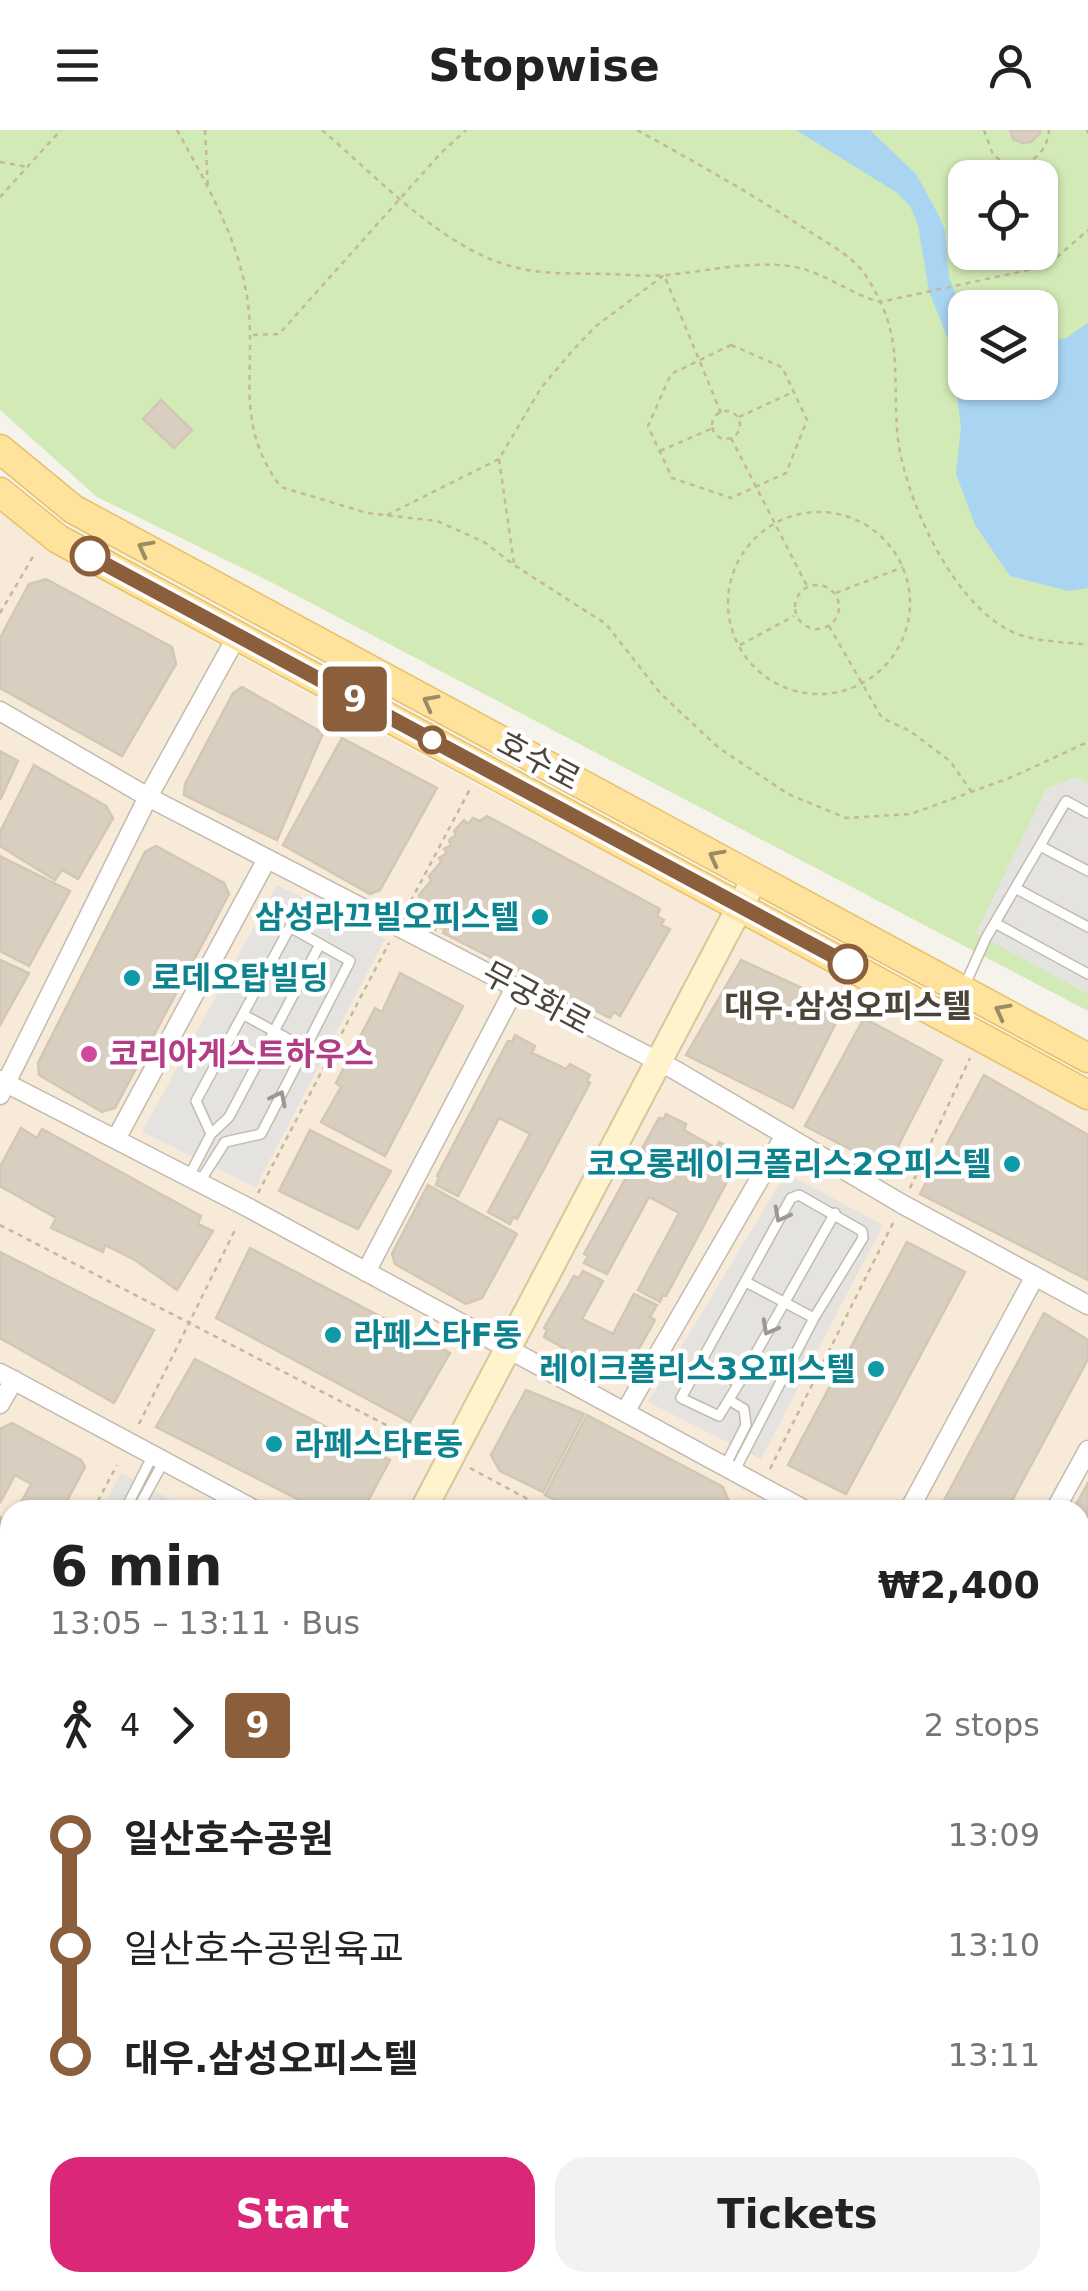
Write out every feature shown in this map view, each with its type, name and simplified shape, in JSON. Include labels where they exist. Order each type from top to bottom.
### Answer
[{"type":"main road","name":"호수로","points":[[0,449],[73,509],[1088,1058]]},
{"type":"main road","name":"호수로","points":[[0,492],[58,538],[1088,1095]]},
{"type":"main road","points":[[429,1500],[755,878]]},
{"type":"street","points":[[236,636],[148,797],[2,1086],[194,1180],[730,1469],[766,1478],[793,1500]]},
{"type":"street","name":"무궁화로","points":[[0,711],[148,797],[659,1062],[902,1204],[1088,1305]]},
{"type":"street","points":[[116,1140],[267,859]]},
{"type":"street","points":[[366,1272],[516,986]]},
{"type":"street","points":[[626,1412],[785,1135]]},
{"type":"street","points":[[915,1500],[1035,1276]]},
{"type":"street","points":[[0,1404],[7,1376],[235,1500]]},
{"type":"street","points":[[1061,1500],[1088,1450]]},
{"type":"lane","points":[[962,990],[1066,801],[1088,813]]},
{"type":"lane","points":[[1040,846],[1088,872]]},
{"type":"lane","points":[[1015,888],[1088,927]]},
{"type":"lane","points":[[995,924],[1088,974]]},
{"type":"lane","points":[[194,1180],[224,1142],[262,1134],[350,961],[290,927],[196,1102],[212,1134]]},
{"type":"lane","points":[[194,1180],[212,1134],[229,1117],[320,944]]},
{"type":"lane","points":[[244,1015],[304,1048]]},
{"type":"lane","points":[[730,1469],[863,1238],[859,1228],[836,1213],[798,1195],[791,1198],[681,1398],[719,1416],[836,1213]]},
{"type":"lane","points":[[746,1282],[814,1318]]},
{"type":"lane","points":[[701,1363],[739,1383]]},
{"type":"lane","points":[[728,1400],[744,1409],[746,1425],[730,1469]]},
{"type":"lane","points":[[131,1500],[158,1458]]},
{"type":"lane","points":[[141,1500],[158,1458]]},
{"type":"path","points":[[0,197],[61,130]]},
{"type":"path","points":[[177,130],[227,229],[241,270],[252,336],[248,403],[256,448],[281,487],[386,516],[438,521],[462,530],[606,624],[675,708],[719,748],[788,794],[846,818],[911,814],[1012,778],[1088,742]]},
{"type":"path","points":[[205,130],[208,190]]},
{"type":"path","points":[[322,130],[419,215],[462,244],[514,267],[557,273],[664,275],[728,265],[790,266],[880,302],[1027,270]]},
{"type":"path","points":[[252,336],[279,334],[466,130]]},
{"type":"path","points":[[637,130],[756,196],[840,251],[864,272],[896,346],[897,432],[904,468],[929,540],[979,610],[1019,635],[1088,645]]},
{"type":"path","points":[[984,130],[993,155],[1002,160]]},
{"type":"path","points":[[1031,160],[1042,153],[1049,130]]},
{"type":"path","points":[[0,162],[28,167]]},
{"type":"path","points":[[1058,257],[1088,230]]},
{"type":"path","points":[[664,275],[721,412]]},
{"type":"path","points":[[386,516],[499,459],[541,388],[573,350],[596,326],[664,275]]},
{"type":"path","points":[[730,345],[782,367],[794,392],[807,420],[786,474],[731,498],[672,478],[648,426],[671,374],[730,345]]},
{"type":"path","points":[[737,417],[794,392]]},
{"type":"path","points":[[721,412],[737,417],[739,429],[732,438],[720,438],[713,428],[714,419],[721,412]]},
{"type":"path","points":[[659,452],[713,428]]},
{"type":"path","points":[[732,438],[808,588]]},
{"type":"path","points":[[499,459],[514,565]]},
{"type":"path","points":[[811,512],[850,517],[883,538],[904,567],[910,608],[902,642],[882,669],[862,683],[824,694],[790,690],[760,673],[739,646],[729,617],[734,571],[750,544],[773,525],[811,512]]},
{"type":"path","points":[[0,613],[34,554]]},
{"type":"path","points":[[834,594],[904,567]]},
{"type":"path","points":[[822,586],[834,594],[838,615],[829,626],[810,628],[797,614],[799,596],[808,588],[822,586]]},
{"type":"path","points":[[739,646],[797,614]]},
{"type":"path","points":[[829,626],[882,718],[910,731],[950,761],[971,791]]},
{"type":"path","points":[[403,916],[470,789]]},
{"type":"path","points":[[258,1194],[392,937]]},
{"type":"path","points":[[907,1194],[970,1058]]},
{"type":"path","points":[[766,1478],[895,1218]]},
{"type":"path","points":[[0,1225],[419,1442]]},
{"type":"path","points":[[139,1424],[235,1230]]},
{"type":"path","points":[[98,1500],[117,1465]]},
{"type":"path","points":[[469,1467],[530,1500]]},
{"type":"shaded area","points":[[0,511],[41,544],[229,651],[1088,1111],[1088,1500],[0,1500]]},
{"type":"shaded area","points":[[1075,777],[1088,783],[1088,994],[976,933],[1046,789]]},
{"type":"shaded area","points":[[277,885],[385,939],[256,1187],[142,1132]]},
{"type":"shaded area","points":[[786,1173],[883,1225],[761,1459],[648,1402]]},
{"type":"shaded area","points":[[121,1473],[171,1500],[106,1500]]},
{"type":"green space","points":[[0,130],[1088,130],[1088,1011],[269,581],[97,497],[0,410]]},
{"type":"water","points":[[796,130],[870,130],[916,174],[945,231],[949,277],[954,290],[948,290],[948,339],[929,291],[918,225],[910,206],[896,192]]},
{"type":"water","points":[[1088,323],[1088,588],[1068,591],[1010,576],[975,525],[956,474],[961,428],[958,400],[1058,400],[1058,340]]},
{"type":"building","points":[[1010,130],[1040,133],[1031,142],[1022,143],[1013,139]]},
{"type":"building","points":[[161,400],[192,430],[174,448],[143,419]]},
{"type":"building","points":[[46,579],[172,647],[176,664],[122,756],[0,688],[0,638],[29,584]]},
{"type":"building","points":[[242,687],[323,733],[277,840],[184,795],[185,784],[233,693]]},
{"type":"building","points":[[342,738],[437,788],[380,890],[370,894],[283,845]]},
{"type":"building","points":[[0,751],[18,761],[0,800]]},
{"type":"building","points":[[34,765],[106,806],[113,818],[78,879],[62,870],[55,880],[0,846],[0,832]]},
{"type":"building","name":"삼성라끄빌오피스텔","points":[[487,816],[660,909],[657,916],[664,920],[661,925],[670,929],[620,1016],[614,1012],[610,1018],[443,933],[445,929],[435,930],[419,919],[425,911],[414,906],[441,862],[439,858],[447,853],[444,849],[451,845],[449,840],[456,835],[454,831],[464,820],[468,824],[473,818],[480,821]]},
{"type":"building","name":"로데오탑빌딩","points":[[156,846],[224,883],[229,894],[115,1108],[102,1112],[39,1075],[38,1063],[145,852]]},
{"type":"building","points":[[0,856],[70,891],[29,966],[0,951]]},
{"type":"building","points":[[0,960],[29,973],[0,1025]]},
{"type":"building","points":[[741,960],[844,1007],[793,1108],[686,1055]]},
{"type":"building","points":[[400,973],[463,1006],[385,1156],[321,1122],[341,1087],[336,1083],[375,1008],[382,1012]]},
{"type":"building","points":[[864,1018],[942,1060],[887,1168],[805,1126]]},
{"type":"building","points":[[515,1035],[535,1046],[532,1053],[566,1069],[570,1064],[590,1075],[590,1083],[517,1219],[513,1217],[510,1224],[488,1212],[530,1134],[499,1118],[458,1196],[436,1185],[437,1176],[508,1041],[512,1042]]},
{"type":"building","name":"코오롱레이크폴리스2오피스텔","points":[[984,1075],[1088,1135],[1088,1280],[920,1194]]},
{"type":"building","points":[[666,1114],[686,1124],[684,1130],[716,1148],[719,1142],[738,1152],[733,1161],[737,1163],[660,1302],[638,1290],[679,1213],[649,1197],[607,1274],[584,1263],[588,1256],[584,1254],[659,1118],[664,1119]]},
{"type":"building","points":[[21,1128],[37,1138],[42,1129],[201,1216],[198,1224],[213,1231],[177,1290],[135,1260],[105,1245],[103,1252],[51,1228],[56,1218],[0,1186],[0,1167]]},
{"type":"building","points":[[310,1130],[391,1171],[358,1229],[279,1191]]},
{"type":"building","points":[[428,1185],[517,1234],[482,1298],[466,1304],[395,1264],[392,1254]]},
{"type":"building","name":"레이크폴리스3오피스텔","points":[[907,1242],[965,1272],[846,1494],[788,1465]]},
{"type":"building","name":"라페스타F동","points":[[250,1248],[450,1353],[410,1422],[216,1318]]},
{"type":"building","points":[[0,1252],[154,1330],[114,1403],[0,1338]]},
{"type":"building","points":[[583,1271],[603,1281],[582,1319],[613,1334],[634,1294],[657,1305],[650,1317],[655,1320],[626,1372],[623,1370],[618,1378],[564,1353],[565,1349],[544,1337],[544,1328],[574,1276],[579,1278]]},
{"type":"building","points":[[1044,1313],[1088,1340],[1088,1359],[1012,1500],[944,1500]]},
{"type":"building","name":"라페스타E동","points":[[195,1359],[390,1460],[368,1500],[299,1500],[156,1427]]},
{"type":"building","points":[[526,1390],[584,1414],[543,1492],[500,1471],[491,1455]]},
{"type":"building","points":[[587,1415],[723,1487],[728,1500],[555,1500],[545,1495]]},
{"type":"building","points":[[12,1423],[81,1460],[85,1467],[67,1500],[22,1500],[31,1484],[15,1475],[0,1500],[0,1429]]},
{"type":"building","points":[[1088,1483],[1088,1500],[1079,1500]]},
{"type":"bus line","name":"9","points":[[90,556],[848,964]]},
{"type":"place","name":"삼성라끄빌오피스텔","points":[[540,917]]},
{"type":"place","name":"대우.삼성오피스텔","points":[[848,964]]},
{"type":"place","name":"로데오탑빌딩","points":[[132,978]]},
{"type":"place","name":"코리아게스트하우스","points":[[89,1054]]},
{"type":"place","name":"코오롱레이크폴리스2오피스텔","points":[[1012,1164]]},
{"type":"place","name":"라페스타F동","points":[[333,1335]]},
{"type":"place","name":"레이크폴리스3오피스텔","points":[[876,1369]]},
{"type":"place","name":"라페스타E동","points":[[274,1444]]}]
